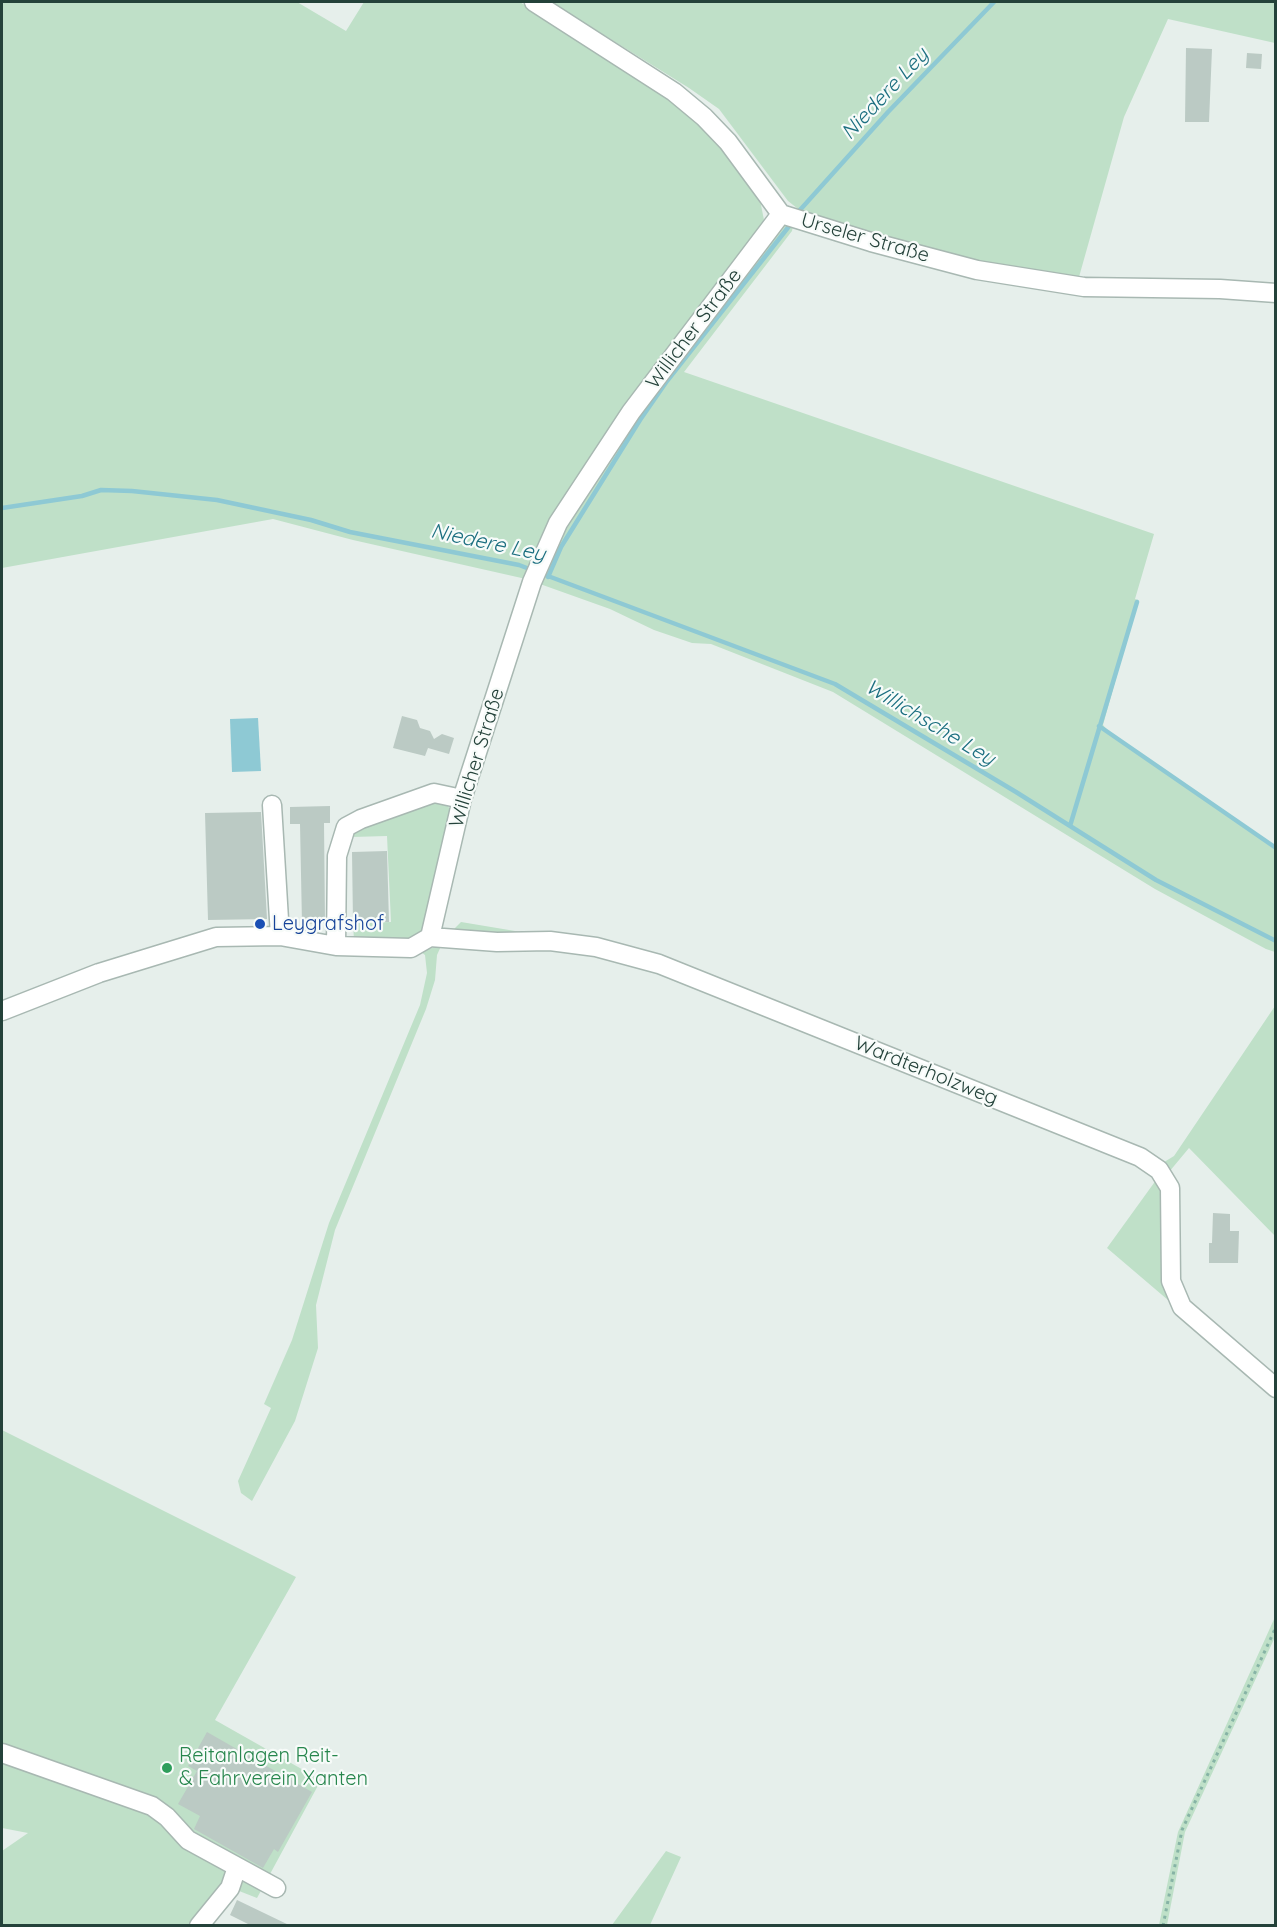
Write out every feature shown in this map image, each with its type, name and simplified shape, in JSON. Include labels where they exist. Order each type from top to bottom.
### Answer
[{"type":"street","name":"Urseler Straße","points":[[534,2],[674,92],[704,117],[728,142],[781,214],[861,239],[977,270],[1084,287],[1220,289],[1275,293]]},
{"type":"street","name":"Willicher Straße","points":[[429,937],[462,799],[532,582],[558,523],[631,412],[781,214]]},
{"type":"street","points":[[336,946],[337,856],[346,827],[361,819],[434,793],[462,799]]},
{"type":"street","points":[[272,805],[280,936]]},
{"type":"street","points":[[2,1011],[99,973],[216,937],[280,936],[336,946],[411,948],[429,937]]},
{"type":"street","name":"Wardterholzweg","points":[[429,937],[497,942],[550,941],[596,947],[659,964],[1140,1156],[1159,1170],[1170,1188],[1171,1281],[1182,1307],[1275,1389]]},
{"type":"street","points":[[2,1753],[152,1806],[167,1817],[188,1840],[276,1888]]},
{"type":"street","points":[[199,1926],[230,1888],[237,1867]]},
{"type":"path","points":[[1163,1926],[1182,1830],[1275,1627]]},
{"type":"green space","points":[[2,2],[297,2],[346,31],[364,2],[520,2],[704,123],[760,200],[764,220],[626,408],[558,535],[592,480],[781,222],[793,225],[792,231],[684,372],[1154,534],[1103,725],[1110,733],[1275,846],[1275,952],[1155,889],[833,692],[711,644],[692,643],[654,630],[610,609],[526,579],[353,540],[273,519],[2,568]]},
{"type":"green space","points":[[551,2],[1275,2],[1275,43],[1168,19],[1124,117],[1079,277],[977,263],[856,232],[802,212],[788,201],[719,109]]},
{"type":"green space","points":[[431,801],[444,802],[452,811],[427,930],[412,942],[354,940],[353,923],[391,922],[387,836],[352,837],[352,832]]},
{"type":"green space","points":[[461,922],[551,937],[450,933]]},
{"type":"green space","points":[[442,944],[437,955],[435,980],[426,1009],[335,1230],[316,1305],[318,1348],[295,1421],[252,1501],[241,1493],[238,1481],[271,1408],[264,1404],[292,1340],[329,1223],[420,1005],[427,973],[425,955],[421,952]]},
{"type":"green space","points":[[1275,1006],[1275,1236],[1189,1148],[1169,1172],[1161,1164],[1174,1156]]},
{"type":"green space","points":[[1159,1176],[1165,1189],[1175,1306],[1107,1248]]},
{"type":"green space","points":[[2,1430],[296,1577],[215,1720],[321,1780],[257,1898],[234,1889],[193,1925],[2,1925],[2,1851],[28,1833],[2,1828]]},
{"type":"green space","points":[[1275,1617],[1275,1637],[1185,1832],[1167,1925],[1159,1925],[1178,1832]]},
{"type":"green space","points":[[666,1851],[681,1857],[650,1925],[612,1925]]},
{"type":"water","points":[[258,718],[261,771],[232,772],[230,719]]},
{"type":"building","points":[[1186,48],[1212,49],[1209,122],[1185,122]]},
{"type":"building","points":[[1247,53],[1262,54],[1261,69],[1246,68]]},
{"type":"building","points":[[402,716],[417,720],[420,728],[430,731],[434,739],[442,734],[454,738],[449,754],[428,748],[425,756],[393,748]]},
{"type":"building","points":[[330,806],[330,823],[324,823],[325,923],[302,924],[300,824],[290,824],[290,807]]},
{"type":"building","points":[[261,812],[267,919],[208,920],[205,813]]},
{"type":"building","points":[[387,851],[389,922],[353,922],[352,852]]},
{"type":"building","points":[[1213,1213],[1230,1214],[1230,1231],[1239,1231],[1238,1263],[1209,1263]]},
{"type":"building","points":[[207,1732],[312,1792],[278,1852],[274,1849],[263,1868],[194,1829],[200,1816],[178,1804],[197,1771],[188,1766]]},
{"type":"building","points":[[237,1900],[291,1926],[252,1926],[230,1915]]},
{"type":"waterway","name":"Niedere Ley","points":[[800,210],[888,112],[994,2]]},
{"type":"waterway","name":"Niedere Ley","points":[[548,577],[561,547],[640,420],[667,381],[790,225]]},
{"type":"waterway","name":"Niedere Ley","points":[[2,508],[82,496],[101,490],[217,500],[311,520],[350,532],[519,565],[532,570]]},
{"type":"waterway","name":"Willichsche Ley","points":[[540,573],[835,684],[1016,792],[1156,880],[1276,941]]},
{"type":"waterway","points":[[1070,826],[1137,602]]},
{"type":"waterway","points":[[1099,726],[1276,848]]},
{"type":"place","name":"Leygrafshof","points":[[260,924]]},
{"type":"place","name":"Reitanlagen Reit- & Fahrverein Xanten","points":[[167,1768]]}]
